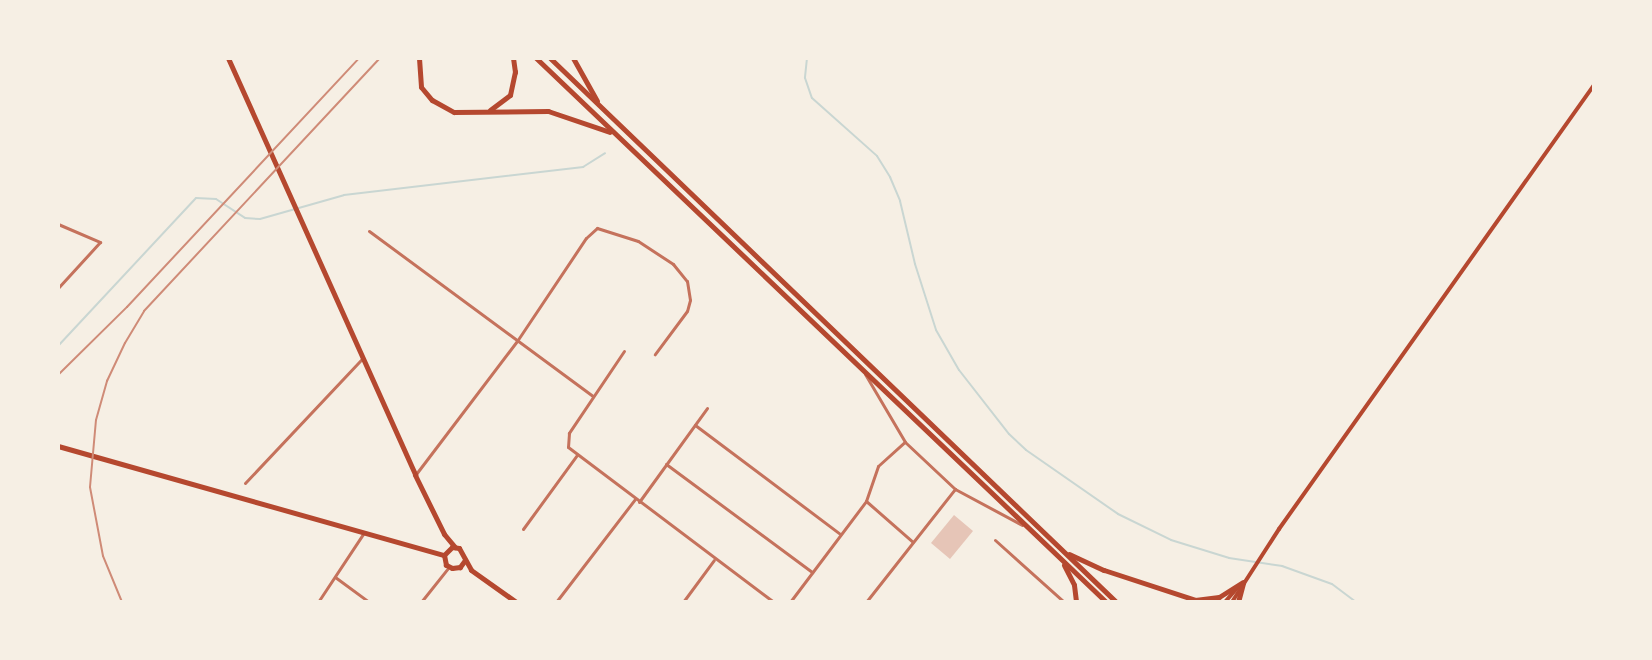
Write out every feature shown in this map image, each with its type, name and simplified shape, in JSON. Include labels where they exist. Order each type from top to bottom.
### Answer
[{"type":"main road","points":[[228,58],[415,475],[444,534],[455,547],[462,550],[471,570]]},
{"type":"main road","points":[[419,58],[421,87],[432,100],[454,112],[548,111],[614,133]]},
{"type":"main road","points":[[487,112],[510,95],[515,72],[513,58]]},
{"type":"main road","points":[[536,58],[1106,602]]},
{"type":"main road","points":[[550,58],[1116,602]]},
{"type":"main road","points":[[573,58],[602,109]]},
{"type":"main road","points":[[1232,602],[1279,529],[1594,85]]},
{"type":"main road","points":[[58,446],[363,534],[445,554],[455,547]]},
{"type":"main road","points":[[444,534],[449,567],[471,570],[516,602]]},
{"type":"main road","points":[[1057,547],[1094,566],[1192,602]]},
{"type":"main road","points":[[1059,557],[1074,585],[1076,602]]},
{"type":"main road","points":[[460,567],[465,560]]},
{"type":"main road","points":[[1182,598],[1214,599],[1244,580]]},
{"type":"main road","points":[[1225,602],[1244,580]]},
{"type":"main road","points":[[1238,602],[1244,580]]},
{"type":"street","points":[[58,224],[100,242],[58,288]]},
{"type":"street","points":[[415,475],[517,341],[586,238],[597,228],[638,241],[673,264],[687,281],[690,300],[687,311],[655,354]]},
{"type":"street","points":[[369,231],[593,396]]},
{"type":"street","points":[[624,351],[567,436],[568,447],[774,602]]},
{"type":"street","points":[[245,483],[363,358]]},
{"type":"street","points":[[863,371],[905,442],[955,489],[1029,529]]},
{"type":"street","points":[[639,502],[707,408]]},
{"type":"street","points":[[695,425],[841,534]]},
{"type":"street","points":[[790,602],[866,501],[878,466],[905,442]]},
{"type":"street","points":[[523,529],[577,455]]},
{"type":"street","points":[[666,464],[812,572]]},
{"type":"street","points":[[866,602],[955,489]]},
{"type":"street","points":[[556,602],[635,499]]},
{"type":"street","points":[[866,501],[913,542]]},
{"type":"street","points":[[318,602],[363,534]]},
{"type":"street","points":[[995,540],[1064,602]]},
{"type":"street","points":[[683,602],[714,559]]},
{"type":"street","points":[[421,602],[449,567]]},
{"type":"street","points":[[335,577],[369,602]]},
{"type":"building","points":[[954,515],[973,531],[950,559],[931,543]]},
{"type":"waterway","points":[[807,58],[805,78],[812,98],[877,156],[890,177],[900,201],[915,264],[936,330],[959,370],[1009,434],[1026,450],[1118,514],[1171,540],[1229,558],[1282,566],[1332,584],[1356,602]]},
{"type":"waterway","points":[[58,346],[196,198],[216,199],[245,218],[260,219],[344,195],[583,167],[605,153]]},
{"type":"railway","points":[[58,375],[127,307],[359,58]]},
{"type":"railway","points":[[122,602],[103,556],[90,487],[96,420],[107,381],[125,343],[144,311],[380,58]]}]
